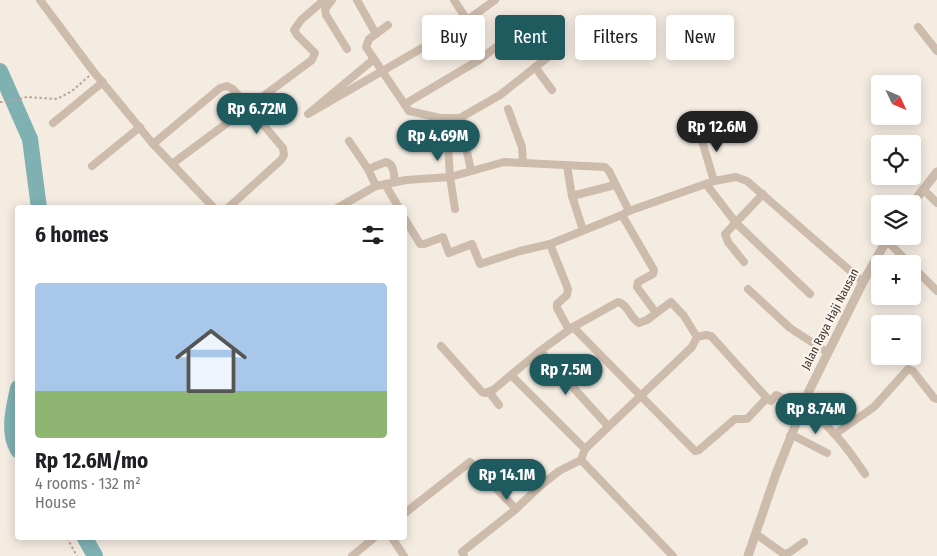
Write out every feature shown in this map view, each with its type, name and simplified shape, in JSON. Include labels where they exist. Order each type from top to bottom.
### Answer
[{"type":"street","points":[[40,0],[93,71],[153,144],[211,205]]},
{"type":"street","points":[[172,164],[314,57],[315,53],[294,30],[301,20],[324,0]]},
{"type":"street","points":[[332,0],[325,9],[326,15],[347,49]]},
{"type":"street","points":[[357,0],[376,34]]},
{"type":"street","points":[[454,0],[463,15]]},
{"type":"street","points":[[473,15],[495,0]]},
{"type":"street","points":[[388,25],[369,39],[366,47],[409,111],[440,118],[460,118],[500,95],[544,60]]},
{"type":"street","points":[[918,27],[937,51]]},
{"type":"street","points":[[374,59],[308,114],[422,47]]},
{"type":"street","points":[[485,55],[495,48]]},
{"type":"street","points":[[405,104],[479,60]]},
{"type":"street","points":[[535,67],[552,90]]},
{"type":"street","points":[[53,123],[103,82]]},
{"type":"street","points":[[153,144],[224,87],[230,86],[234,89],[283,148],[284,155],[281,160],[231,205]]},
{"type":"street","points":[[508,109],[522,147],[523,162]]},
{"type":"street","points":[[460,118],[471,171]]},
{"type":"street","points":[[92,166],[140,128]]},
{"type":"street","points":[[699,131],[710,183],[736,222],[810,294]]},
{"type":"street","points":[[349,141],[368,169],[376,186]]},
{"type":"street","points":[[448,146],[455,209]]},
{"type":"street","points":[[368,169],[386,162],[389,163],[392,166],[395,182]]},
{"type":"street","points":[[342,205],[376,186],[395,182],[450,177],[504,162],[605,167],[609,171],[625,213],[654,270],[653,274],[637,284],[637,287],[656,313]]},
{"type":"street","points":[[567,166],[572,196],[583,230]]},
{"type":"street","points":[[919,195],[937,172]]},
{"type":"street","points":[[407,222],[420,244],[442,237],[449,253],[472,244],[480,264],[520,251],[550,244],[625,213],[710,183],[742,178],[763,194],[863,282]]},
{"type":"street","points":[[385,184],[396,205]]},
{"type":"street","points":[[572,196],[615,185]]},
{"type":"street","points":[[923,189],[937,203]]},
{"type":"street","points":[[744,262],[725,236],[763,194]]},
{"type":"street","points":[[550,244],[568,289],[567,295],[557,304],[557,308],[571,328],[695,451],[699,450],[735,419],[746,419],[767,398]]},
{"type":"street","name":"Jalan Raya Haji Nausan","points":[[748,556],[790,436],[827,352],[884,245]]},
{"type":"street","points":[[894,245],[902,255]]},
{"type":"street","points":[[921,275],[937,291]]},
{"type":"street","points":[[748,289],[790,328],[827,352]]},
{"type":"street","points":[[441,346],[482,392],[489,392],[571,328],[618,302],[624,304],[634,319],[642,323],[671,302],[684,316],[696,338]]},
{"type":"street","points":[[464,556],[462,552],[516,509],[540,486],[559,471],[581,460],[585,449],[692,346],[696,338],[706,335],[711,336],[767,398],[771,400],[776,395],[803,407],[835,434],[865,474]]},
{"type":"street","points":[[540,351],[608,426]]},
{"type":"street","points":[[835,434],[874,407],[908,369],[913,371],[934,398],[937,399]]},
{"type":"street","points":[[511,376],[585,449]]},
{"type":"street","points":[[489,392],[499,405]]},
{"type":"street","points":[[790,436],[796,437],[827,453]]},
{"type":"street","points":[[581,460],[673,556]]},
{"type":"street","points":[[407,511],[470,462],[516,509]]},
{"type":"street","points":[[756,534],[784,554],[804,542]]},
{"type":"street","points":[[352,556],[372,540]]},
{"type":"street","points":[[393,540],[404,556]]},
{"type":"path","points":[[0,102],[27,97],[57,99],[84,82],[93,71]]},
{"type":"path","points":[[68,540],[77,556]]},
{"type":"waterway","points":[[0,71],[30,139],[39,205]]},
{"type":"waterway","points":[[15,402],[12,427],[15,443]]},
{"type":"waterway","points":[[86,540],[95,556]]}]
